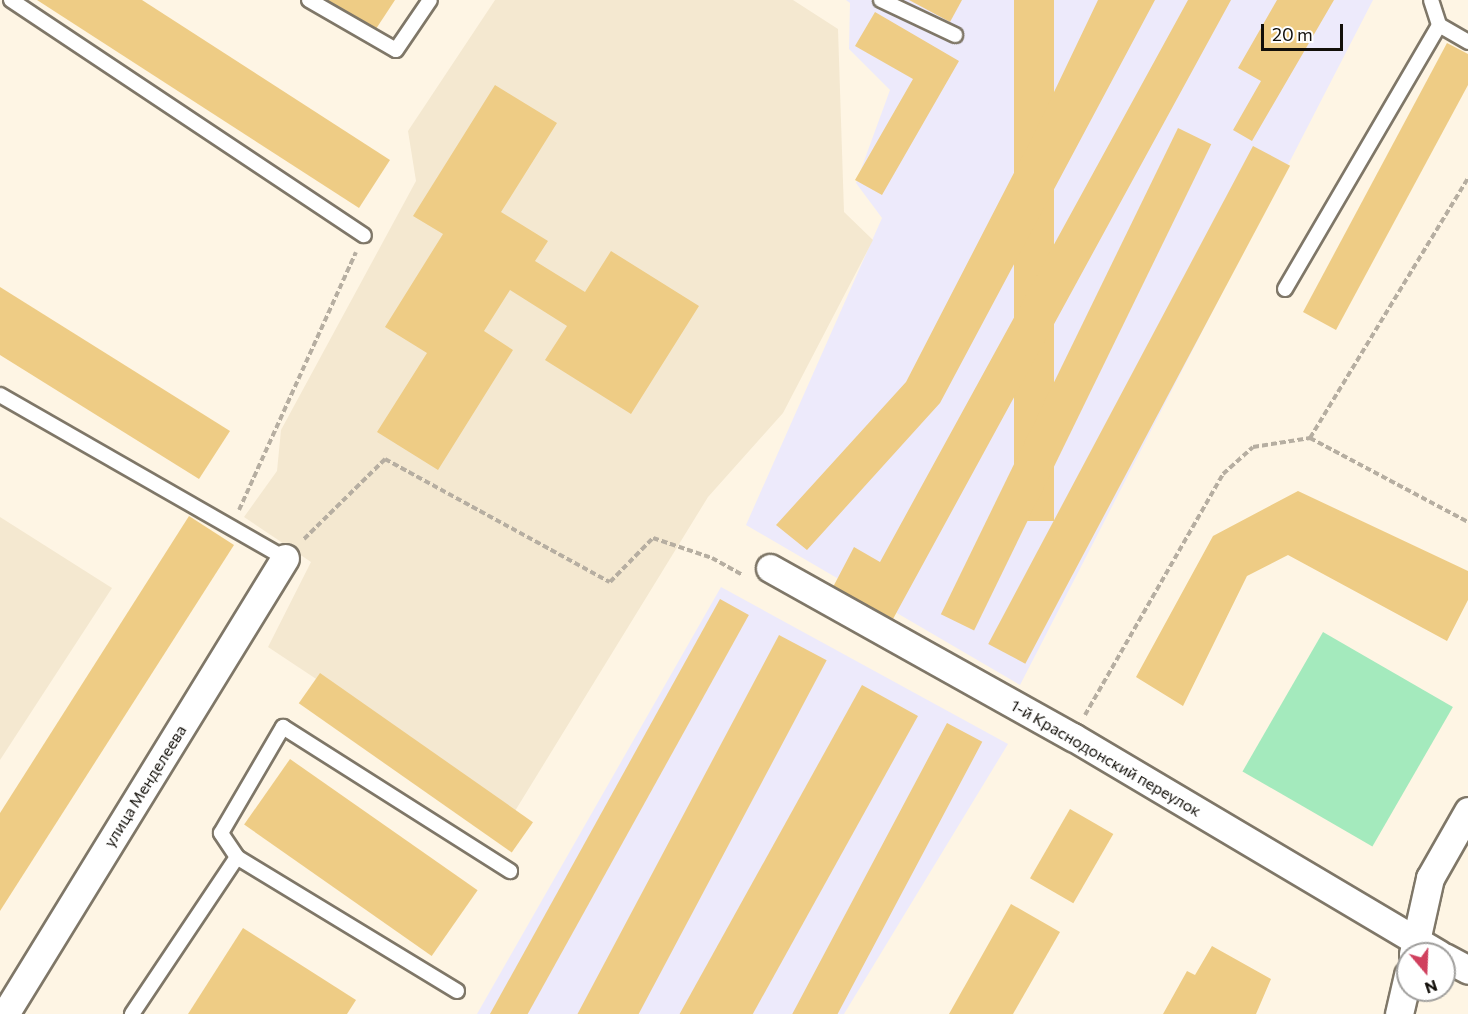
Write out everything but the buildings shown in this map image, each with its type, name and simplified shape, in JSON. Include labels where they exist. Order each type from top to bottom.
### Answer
[{"type":"street","name":"улица Менделеева","points":[[5,1014],[285,558]]},
{"type":"street","name":"1-й Краснодонский переулок","points":[[770,568],[1073,737],[1409,942]]},
{"type":"street","points":[[1423,942],[1430,878],[1468,811]]},
{"type":"lane","points":[[11,0],[364,235]]},
{"type":"lane","points":[[309,0],[396,50],[430,0]]},
{"type":"lane","points":[[881,0],[955,35]]},
{"type":"lane","points":[[1431,0],[1439,26],[1468,42]]},
{"type":"lane","points":[[1285,289],[1439,26]]},
{"type":"lane","points":[[0,395],[285,558]]},
{"type":"lane","points":[[457,991],[237,857],[221,832],[283,727],[510,871]]},
{"type":"lane","points":[[132,1014],[237,857]]},
{"type":"path","points":[[1310,438],[1468,178]]},
{"type":"path","points":[[231,527],[273,442],[364,235]]},
{"type":"path","points":[[1073,737],[1223,474],[1253,447],[1310,438],[1468,522]]},
{"type":"path","points":[[285,558],[385,459],[610,582],[653,538],[712,558]]},
{"type":"shaded area","points":[[495,0],[793,0],[838,29],[844,212],[873,240],[783,413],[708,497],[515,811],[268,647],[311,562],[244,517],[277,471],[281,430],[416,181],[408,131]]},
{"type":"shaded area","points":[[846,0],[1373,0],[1020,685],[746,525],[882,218],[856,183],[890,90],[849,49],[850,3]]},
{"type":"shaded area","points":[[0,517],[112,588],[0,760]]},
{"type":"shaded area","points":[[721,587],[1008,744],[844,1014],[477,1014]]},
{"type":"green space","points":[[1323,632],[1453,707],[1372,846],[1242,771]]}]
